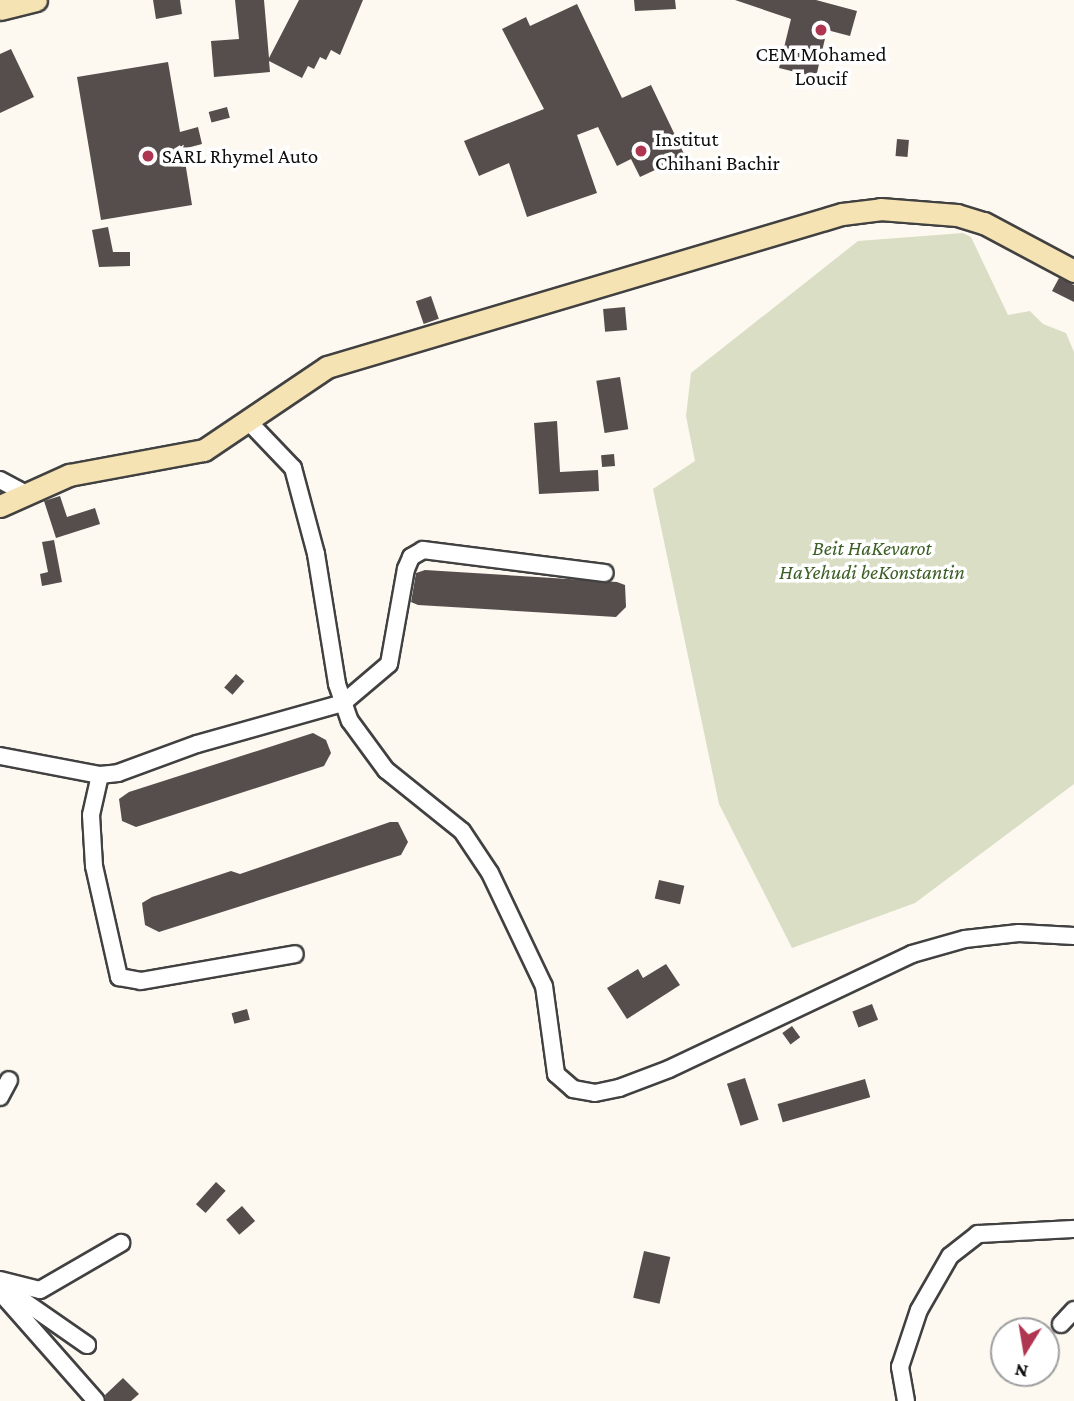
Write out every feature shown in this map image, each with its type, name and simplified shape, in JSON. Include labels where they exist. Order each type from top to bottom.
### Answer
[{"type":"main road","points":[[0,9],[36,0]]},
{"type":"main road","points":[[0,506],[23,492],[79,472],[204,450],[327,367],[842,214],[880,209],[957,215],[984,223],[1074,271]]},
{"type":"street","points":[[249,422],[275,444],[297,478],[343,703],[349,721],[386,770],[462,831],[490,873],[544,986],[556,1074],[573,1089],[595,1093],[619,1088],[669,1069],[912,954],[965,939],[1019,933],[1074,936]]},
{"type":"street","points":[[0,480],[23,492]]},
{"type":"street","points":[[0,756],[100,775],[343,703],[389,664],[407,569],[411,557],[423,550],[605,573]]},
{"type":"street","points":[[100,775],[91,815],[94,866],[119,976],[141,981],[295,954]]},
{"type":"street","points":[[0,1097],[9,1080]]},
{"type":"street","points":[[906,1401],[900,1367],[919,1310],[950,1255],[978,1234],[1074,1230]]},
{"type":"street","points":[[0,1282],[40,1290],[121,1243]]},
{"type":"street","points":[[0,1282],[87,1345]]},
{"type":"street","points":[[0,1292],[96,1401]]},
{"type":"street","points":[[1061,1324],[1074,1310]]},
{"type":"green space","name":"Beit HaKevarot HaYehudi beKonstantin","points":[[963,233],[971,237],[1008,315],[1030,311],[1043,324],[1066,333],[1074,352],[1074,784],[915,903],[792,948],[719,804],[653,489],[695,461],[686,416],[691,373],[858,241]]},
{"type":"building","points":[[153,0],[180,0],[182,14],[156,19]]},
{"type":"building","points":[[235,0],[264,0],[269,58],[299,0],[363,0],[340,55],[331,50],[326,60],[320,57],[314,69],[308,66],[302,78],[269,61],[270,72],[214,77],[211,41],[239,39]]},
{"type":"building","points":[[634,0],[675,0],[676,9],[635,11]]},
{"type":"building","points":[[735,0],[816,0],[857,11],[850,36],[827,30],[816,77],[779,68],[791,19]]},
{"type":"building","points":[[577,4],[622,98],[651,85],[685,156],[640,177],[631,159],[617,166],[598,127],[577,135],[597,193],[527,217],[509,163],[479,176],[464,141],[544,109],[502,29],[526,17],[530,26]]},
{"type":"building","points":[[11,49],[34,97],[0,113],[0,54]]},
{"type":"building","points":[[168,62],[180,132],[198,127],[202,144],[183,149],[192,205],[101,220],[77,77]]},
{"type":"building","points":[[227,107],[230,118],[211,123],[209,112]]},
{"type":"building","points":[[897,139],[909,140],[907,157],[896,156]]},
{"type":"building","points":[[108,227],[113,252],[130,252],[130,266],[99,267],[92,230]]},
{"type":"building","points":[[1059,278],[1074,285],[1074,302],[1052,291]]},
{"type":"building","points":[[431,296],[439,319],[424,324],[416,301]]},
{"type":"building","points":[[625,307],[627,330],[605,332],[603,309]]},
{"type":"building","points":[[620,377],[628,429],[605,433],[596,381]]},
{"type":"building","points":[[557,421],[560,472],[598,470],[599,491],[539,494],[534,423]]},
{"type":"building","points":[[614,454],[615,466],[602,467],[601,455]]},
{"type":"building","points":[[60,496],[67,517],[95,508],[100,524],[56,538],[44,501]]},
{"type":"building","points":[[54,540],[62,582],[42,586],[40,574],[48,572],[42,542]]},
{"type":"building","points":[[425,570],[617,582],[625,585],[626,607],[616,617],[418,605],[411,602],[416,573]]},
{"type":"building","points":[[236,674],[244,681],[232,695],[224,688]]},
{"type":"building","points":[[313,733],[326,740],[331,753],[324,766],[136,827],[122,821],[119,799],[129,792]]},
{"type":"building","points":[[390,822],[398,822],[408,842],[401,855],[159,932],[145,925],[142,903],[152,897],[231,871],[240,874]]},
{"type":"building","points":[[659,880],[684,886],[680,904],[655,899]]},
{"type":"building","points":[[666,964],[680,985],[627,1019],[607,988],[638,969],[643,978]]},
{"type":"building","points":[[872,1004],[878,1020],[858,1027],[852,1012]]},
{"type":"building","points":[[247,1009],[250,1020],[234,1024],[232,1013]]},
{"type":"building","points":[[792,1026],[800,1037],[791,1044],[782,1033]]},
{"type":"building","points":[[745,1078],[759,1120],[741,1126],[727,1084]]},
{"type":"building","points":[[865,1079],[870,1097],[783,1122],[778,1104]]},
{"type":"building","points":[[216,1182],[226,1191],[206,1213],[196,1204]]},
{"type":"building","points":[[242,1206],[255,1221],[239,1235],[226,1220]]},
{"type":"building","points":[[644,1251],[670,1257],[660,1304],[633,1298]]},
{"type":"building","points":[[123,1378],[139,1394],[131,1401],[106,1401],[105,1395]]},
{"type":"place","name":"CEM Mohamed Loucif","points":[[821,30]]},
{"type":"place","name":"Institut Chihani Bachir","points":[[641,151]]},
{"type":"place","name":"SARL Rhymel Auto","points":[[148,156]]}]
